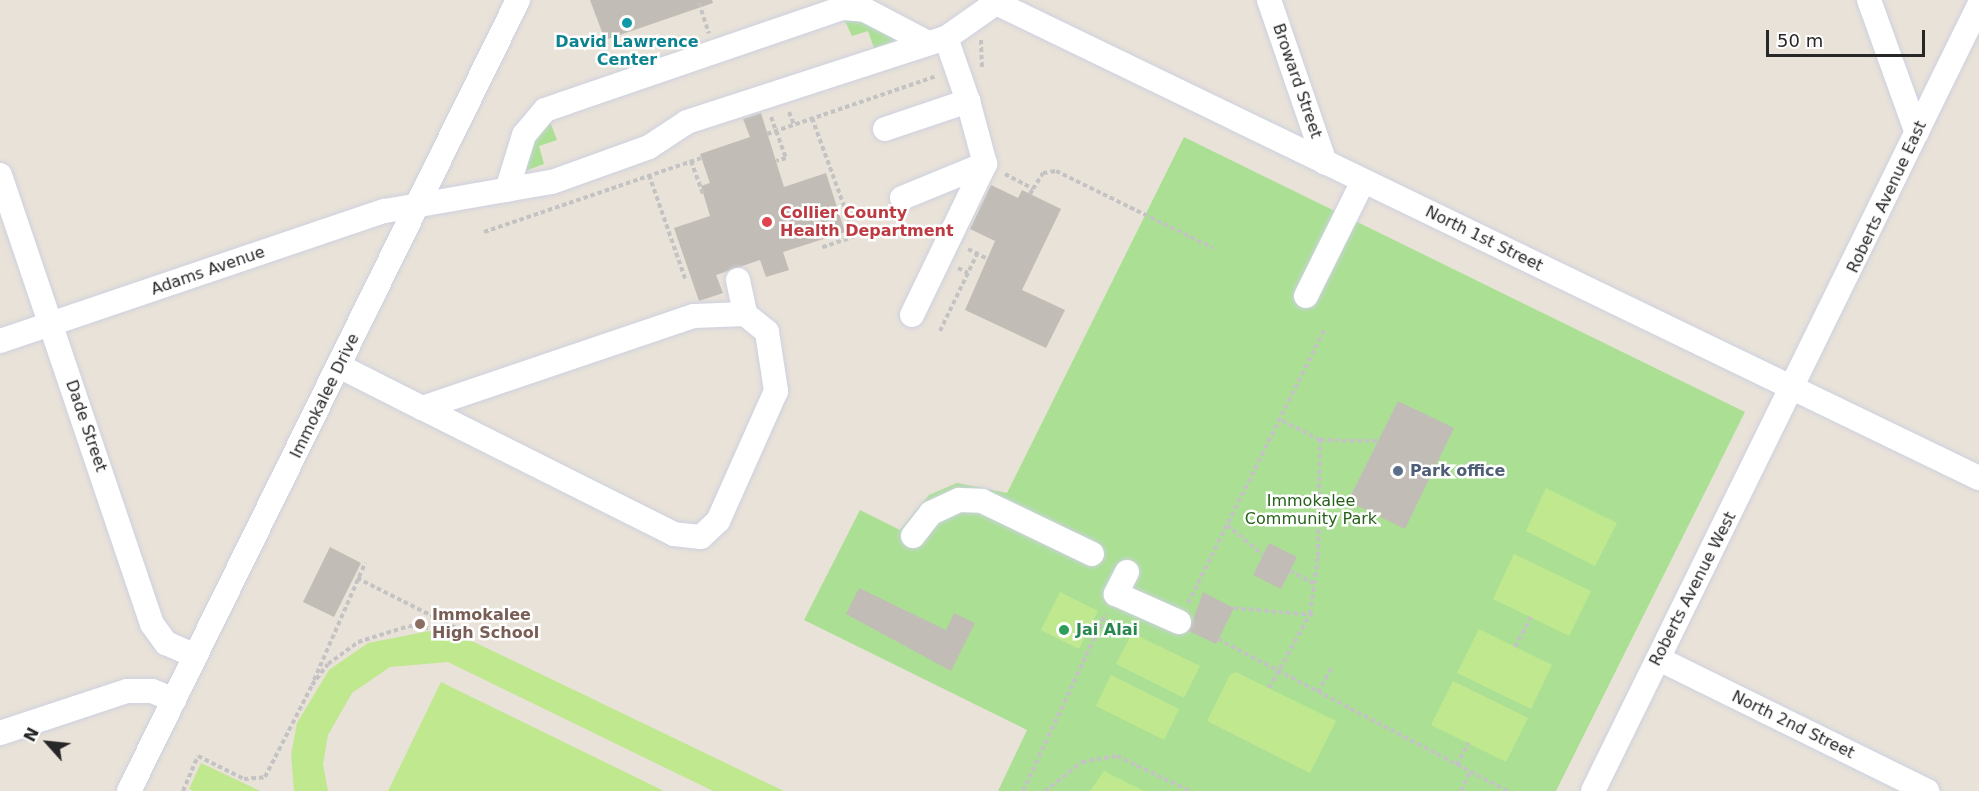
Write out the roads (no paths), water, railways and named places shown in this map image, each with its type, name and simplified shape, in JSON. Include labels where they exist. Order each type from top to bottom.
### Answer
[{"type":"street","name":"Immokalee Drive","points":[[129,791],[417,210],[518,0]]},
{"type":"street","name":"Broward Street","points":[[1269,0],[1325,163]]},
{"type":"street","points":[[1869,0],[1917,133]]},
{"type":"street","name":"Adams Avenue","points":[[0,341],[340,225],[401,207],[417,210],[552,182],[649,147],[687,122],[937,41],[995,1]]},
{"type":"street","name":"North 1st Street","points":[[995,1],[1325,163],[1979,478]]},
{"type":"street","name":"Roberts Avenue East","points":[[1794,388],[1979,4]]},
{"type":"street","points":[[507,190],[524,135],[545,110],[843,8],[865,10],[937,41],[968,101],[992,168],[912,315]]},
{"type":"street","points":[[885,129],[968,101]]},
{"type":"street","points":[[902,198],[992,168]]},
{"type":"street","name":"Dade Street","points":[[0,175],[152,624],[166,643],[195,656]]},
{"type":"street","points":[[1306,296],[1363,181]]},
{"type":"street","points":[[339,366],[674,534],[700,537],[718,521],[776,391],[767,332],[745,314],[738,280]]},
{"type":"street","points":[[422,408],[694,316],[745,314]]},
{"type":"street","name":"Roberts Avenue West","points":[[1593,791],[1794,388]]},
{"type":"street","points":[[913,536],[931,513],[959,500],[982,501],[1092,554]]},
{"type":"street","points":[[1127,572],[1116,594],[1179,622]]},
{"type":"street","name":"North 2nd Street","points":[[1659,658],[1927,791]]},
{"type":"street","points":[[0,733],[127,691],[152,691],[174,700]]},
{"type":"place","name":"David Lawrence Center","points":[[627,23]]},
{"type":"place","name":"Collier County Health Department","points":[[767,222]]},
{"type":"place","name":"Park office","points":[[1398,471]]},
{"type":"place","name":"Immokalee High School","points":[[420,624]]},
{"type":"place","name":"Jai Alai","points":[[1064,630]]},
{"type":"park label","name":"Immokalee Community Park","points":[[1311,510]]}]
